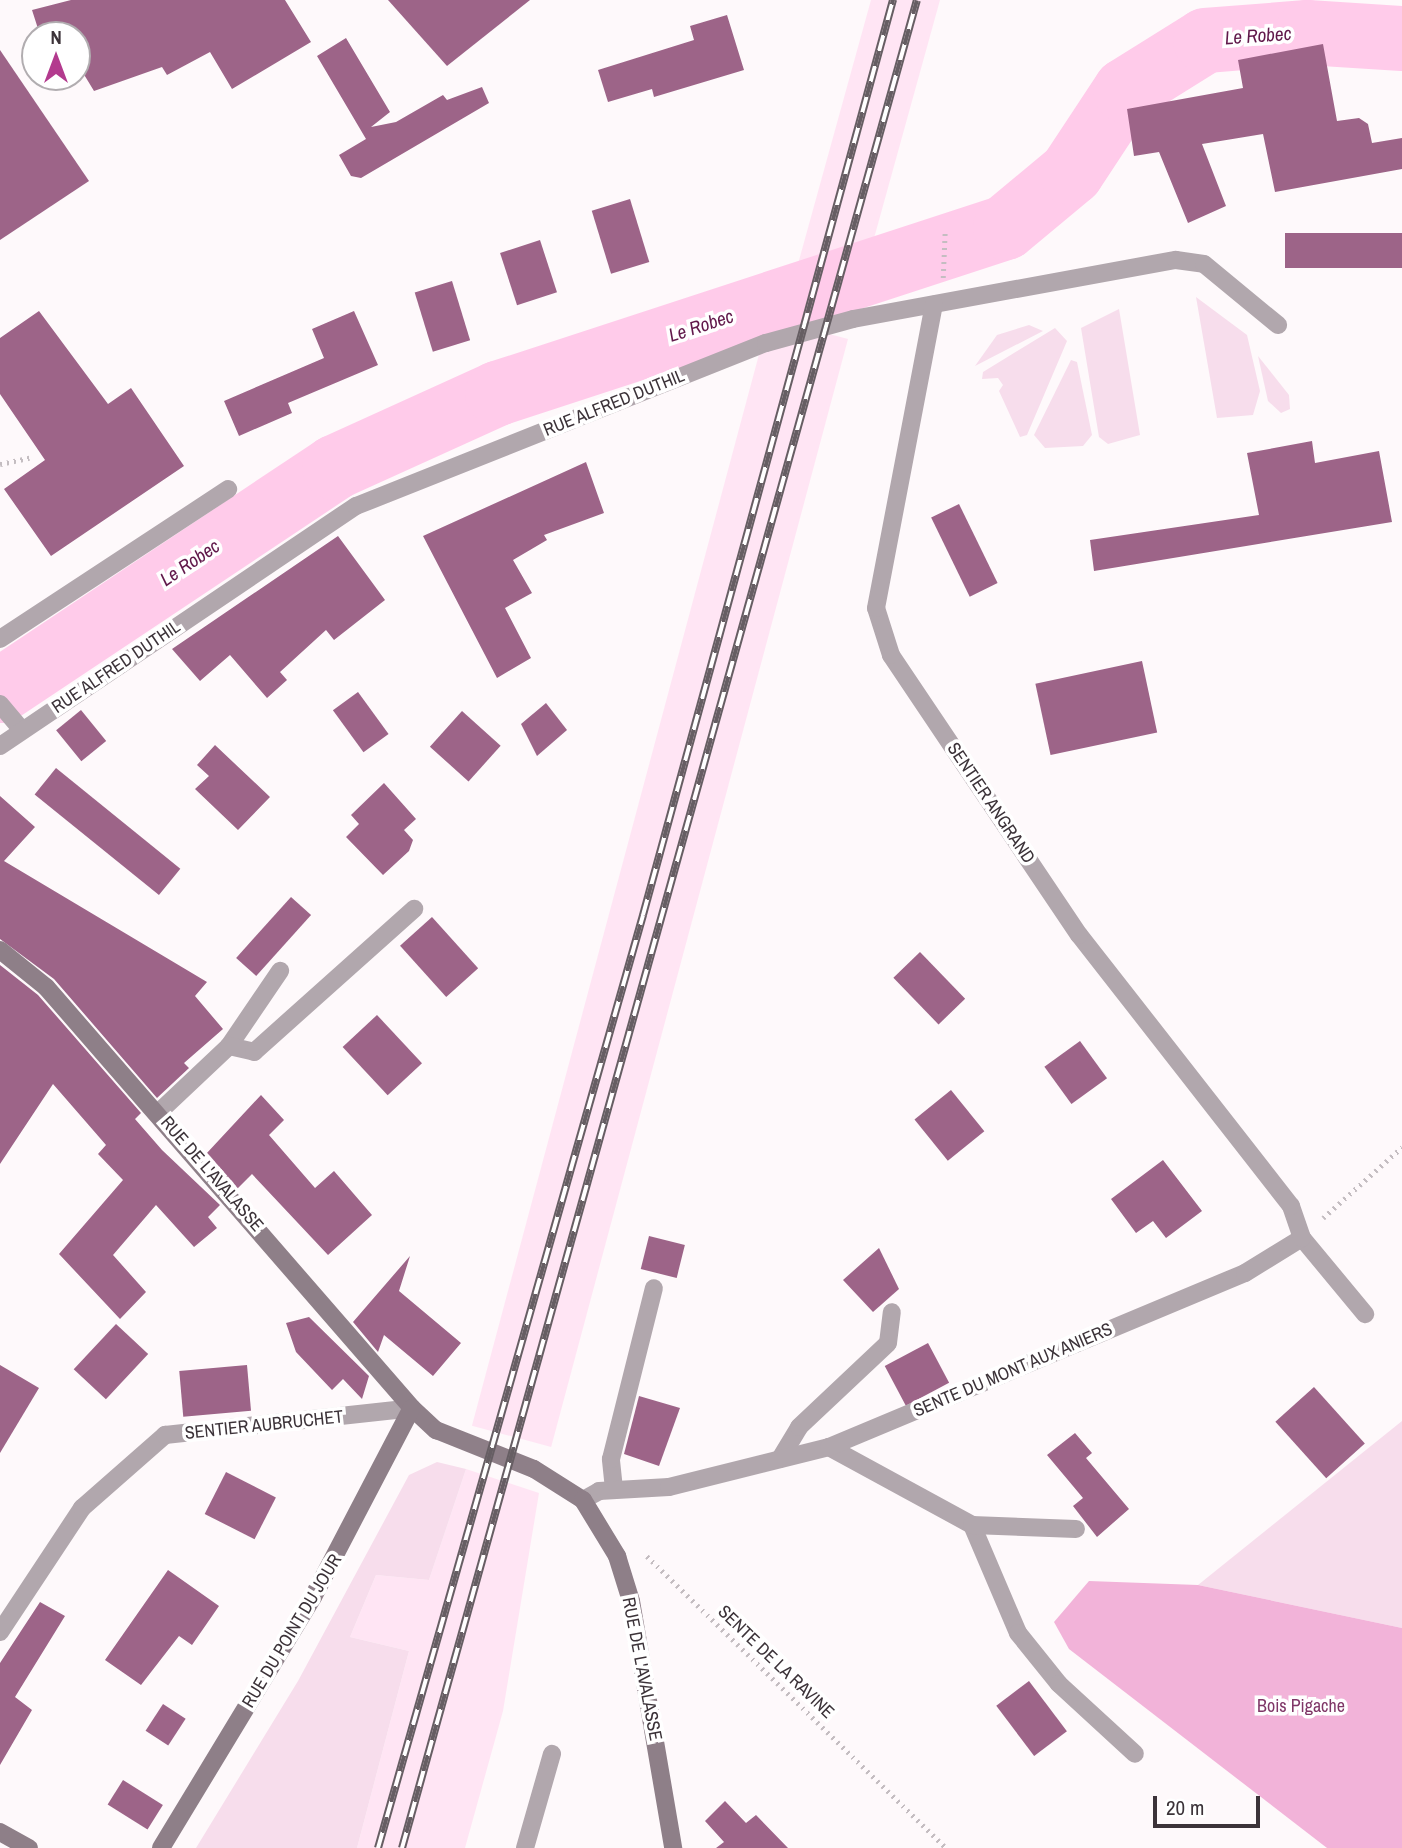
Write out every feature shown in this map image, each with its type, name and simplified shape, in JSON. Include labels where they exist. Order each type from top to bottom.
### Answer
[{"type":"main road","name":"RUE DE L'AVALASSE","points":[[0,950],[47,988],[412,1408],[436,1430],[534,1469],[583,1500],[617,1556],[631,1601],[673,1848]]},
{"type":"main road","name":"RUE DU POINT DU JOUR","points":[[161,1848],[347,1537],[412,1408]]},
{"type":"main road","points":[[0,1832],[29,1848]]},
{"type":"street","name":"RUE ALFRED DUTHIL","points":[[0,746],[356,506],[765,343],[934,305],[1176,260],[1204,264],[1278,325]]},
{"type":"street","name":"SENTIER ANGRAND","points":[[934,305],[876,608],[891,655],[1079,935],[1291,1206],[1302,1238]]},
{"type":"street","points":[[0,639],[228,488]]},
{"type":"street","points":[[2,707],[22,730]]},
{"type":"street","points":[[229,1046],[254,1052],[414,909]]},
{"type":"street","points":[[158,1113],[229,1046],[280,971]]},
{"type":"street","points":[[1302,1238],[1365,1314]]},
{"type":"street","name":"SENTE DU MONT AUX ANIERS","points":[[583,1500],[614,1489],[669,1487],[829,1447],[1245,1273],[1302,1238]]},
{"type":"street","points":[[614,1489],[614,1446],[654,1288]]},
{"type":"street","points":[[780,1459],[799,1427],[888,1343],[892,1312]]},
{"type":"street","name":"SENTIER AUBRUCHET","points":[[0,1632],[82,1508],[165,1435],[412,1408]]},
{"type":"street","points":[[829,1447],[972,1525],[1076,1529]]},
{"type":"street","points":[[972,1525],[1018,1633],[1059,1684],[1135,1754]]},
{"type":"street","points":[[525,1848],[552,1754]]},
{"type":"path","points":[[943,268],[945,231]]},
{"type":"path","points":[[0,464],[29,457]]},
{"type":"path","points":[[1302,1238],[1402,1147]]},
{"type":"path","name":"SENTE DE LA RAVINE","points":[[641,1551],[946,1848]]},
{"type":"shaded area","points":[[871,0],[940,0],[858,296],[785,311]]},
{"type":"shaded area","points":[[1196,297],[1247,335],[1260,391],[1253,415],[1217,418]]},
{"type":"shaded area","points":[[1119,309],[1140,435],[1108,444],[1099,437],[1081,328]]},
{"type":"shaded area","points":[[769,318],[848,339],[551,1447],[472,1426]]},
{"type":"shaded area","points":[[1029,325],[1043,331],[975,366],[997,335]]},
{"type":"shaded area","points":[[1055,328],[1067,341],[1027,435],[1020,437],[999,391],[1003,385],[998,378],[982,379],[983,372]]},
{"type":"shaded area","points":[[1258,356],[1289,395],[1290,409],[1281,413],[1268,401]]},
{"type":"shaded area","points":[[1071,360],[1077,362],[1092,435],[1083,446],[1045,448],[1034,435]]},
{"type":"shaded area","points":[[1402,1421],[1402,1628],[1198,1585]]},
{"type":"shaded area","points":[[437,1462],[466,1469],[429,1580],[376,1575],[350,1637],[409,1651],[357,1848],[196,1848],[298,1681],[409,1475]]},
{"type":"shaded area","points":[[466,1469],[539,1493],[503,1711],[465,1848],[357,1848],[409,1651],[350,1637],[376,1575],[429,1580]]},
{"type":"green space","name":"Bois Pigache","points":[[1089,1581],[1198,1585],[1402,1628],[1402,1848],[1327,1848],[1069,1649],[1054,1622]]},
{"type":"building","points":[[71,0],[285,0],[311,42],[232,89],[210,52],[167,75],[162,67],[94,91],[91,86],[91,21],[36,21],[32,10]]},
{"type":"building","points":[[388,0],[530,0],[447,66]]},
{"type":"building","points":[[727,15],[744,70],[654,97],[652,89],[608,102],[598,70],[694,40],[690,26]]},
{"type":"building","points":[[346,38],[390,112],[371,127],[396,122],[443,95],[447,100],[482,87],[489,103],[361,178],[351,176],[339,155],[366,139],[317,56]]},
{"type":"building","points":[[1323,44],[1337,121],[1359,118],[1368,124],[1372,143],[1402,138],[1402,169],[1275,192],[1263,134],[1202,144],[1226,206],[1188,223],[1159,152],[1134,156],[1127,109],[1243,88],[1238,60]]},
{"type":"building","points":[[0,50],[21,81],[21,91],[28,91],[89,181],[0,240]]},
{"type":"building","points":[[630,199],[649,262],[611,274],[592,211]]},
{"type":"building","points":[[1285,233],[1402,233],[1402,268],[1285,268]]},
{"type":"building","points":[[540,240],[557,292],[517,305],[500,253]]},
{"type":"building","points":[[452,281],[470,340],[433,352],[415,292]]},
{"type":"building","points":[[39,311],[108,404],[131,388],[184,466],[51,556],[4,489],[45,460],[0,394],[0,338]]},
{"type":"building","points":[[354,311],[378,365],[288,403],[292,413],[239,436],[224,401],[324,358],[312,329]]},
{"type":"building","points":[[1312,441],[1315,463],[1379,451],[1392,522],[1094,571],[1090,540],[1259,515],[1247,453]]},
{"type":"building","points":[[586,462],[604,513],[544,535],[547,540],[513,560],[532,593],[505,608],[531,658],[497,678],[423,536]]},
{"type":"building","points":[[959,504],[998,583],[970,597],[931,518]]},
{"type":"building","points":[[338,536],[385,600],[334,640],[326,630],[280,672],[287,680],[267,698],[230,655],[200,681],[172,649]]},
{"type":"building","points":[[1142,661],[1157,732],[1051,755],[1035,684]]},
{"type":"building","points":[[358,692],[389,734],[363,752],[333,710]]},
{"type":"building","points":[[546,703],[567,730],[537,756],[521,724]]},
{"type":"building","points":[[81,710],[106,741],[81,761],[56,730]]},
{"type":"building","points":[[462,711],[501,746],[469,781],[430,747]]},
{"type":"building","points":[[215,745],[270,797],[238,830],[195,789],[209,776],[197,765]]},
{"type":"building","points":[[56,768],[180,869],[159,895],[35,794]]},
{"type":"building","points":[[384,783],[416,819],[404,830],[413,840],[409,851],[383,875],[346,837],[359,824],[351,815]]},
{"type":"building","points":[[0,796],[35,827],[4,861],[207,982],[195,996],[223,1029],[184,1063],[189,1068],[157,1098],[54,979],[0,939]]},
{"type":"building","points":[[291,897],[311,915],[256,976],[236,958]]},
{"type":"building","points":[[432,917],[478,968],[446,997],[400,946]]},
{"type":"building","points":[[920,952],[965,999],[939,1024],[893,978]]},
{"type":"building","points":[[0,965],[38,995],[141,1113],[135,1119],[162,1150],[220,1205],[208,1217],[217,1228],[194,1247],[156,1205],[113,1255],[146,1292],[120,1319],[59,1254],[123,1180],[98,1154],[106,1145],[53,1084],[0,1164]]},
{"type":"building","points":[[377,1015],[422,1063],[388,1095],[343,1047]]},
{"type":"building","points":[[1080,1041],[1107,1078],[1071,1104],[1044,1067]]},
{"type":"building","points":[[951,1090],[984,1131],[948,1161],[914,1120]]},
{"type":"building","points":[[261,1095],[284,1120],[269,1135],[315,1188],[334,1171],[372,1215],[328,1255],[252,1174],[237,1189],[206,1154]]},
{"type":"building","points":[[1163,1160],[1202,1211],[1166,1238],[1153,1221],[1136,1233],[1111,1199]]},
{"type":"building","points":[[649,1236],[685,1245],[677,1278],[641,1269]]},
{"type":"building","points":[[879,1248],[899,1289],[873,1312],[843,1280]]},
{"type":"building","points":[[410,1256],[399,1291],[461,1343],[433,1376],[384,1335],[378,1352],[353,1322]]},
{"type":"building","points":[[309,1317],[369,1376],[362,1399],[343,1379],[332,1390],[296,1352],[286,1323]]},
{"type":"building","points":[[116,1324],[148,1354],[106,1399],[74,1369]]},
{"type":"building","points":[[928,1343],[949,1383],[906,1406],[885,1366]]},
{"type":"building","points":[[0,1365],[39,1388],[0,1453]]},
{"type":"building","points":[[247,1365],[251,1411],[183,1417],[179,1371]]},
{"type":"building","points":[[1314,1387],[1365,1443],[1326,1478],[1275,1422]]},
{"type":"building","points":[[639,1396],[680,1408],[659,1466],[624,1454]]},
{"type":"building","points":[[1075,1433],[1092,1453],[1086,1458],[1129,1509],[1097,1537],[1073,1506],[1083,1498],[1047,1455]]},
{"type":"building","points":[[226,1472],[276,1497],[255,1539],[205,1514]]},
{"type":"building","points":[[168,1570],[219,1606],[192,1645],[179,1636],[141,1685],[105,1660]]},
{"type":"building","points":[[40,1602],[65,1616],[15,1697],[32,1710],[0,1765],[0,1663]]},
{"type":"building","points":[[1029,1681],[1067,1731],[1034,1756],[996,1706]]},
{"type":"building","points":[[163,1704],[186,1719],[168,1746],[146,1731]]},
{"type":"building","points":[[123,1780],[163,1805],[147,1829],[108,1805]]},
{"type":"building","points":[[725,1801],[746,1823],[756,1815],[788,1848],[716,1848],[724,1842],[705,1821]]},
{"type":"waterway","name":"Le Robec","points":[[0,690],[334,467],[497,393],[1005,227],[1071,172],[1125,90],[1205,40],[1307,32],[1402,38]]},
{"type":"railway","points":[[378,1848],[643,915],[893,0]]},
{"type":"railway","points":[[402,1848],[917,0]]}]
